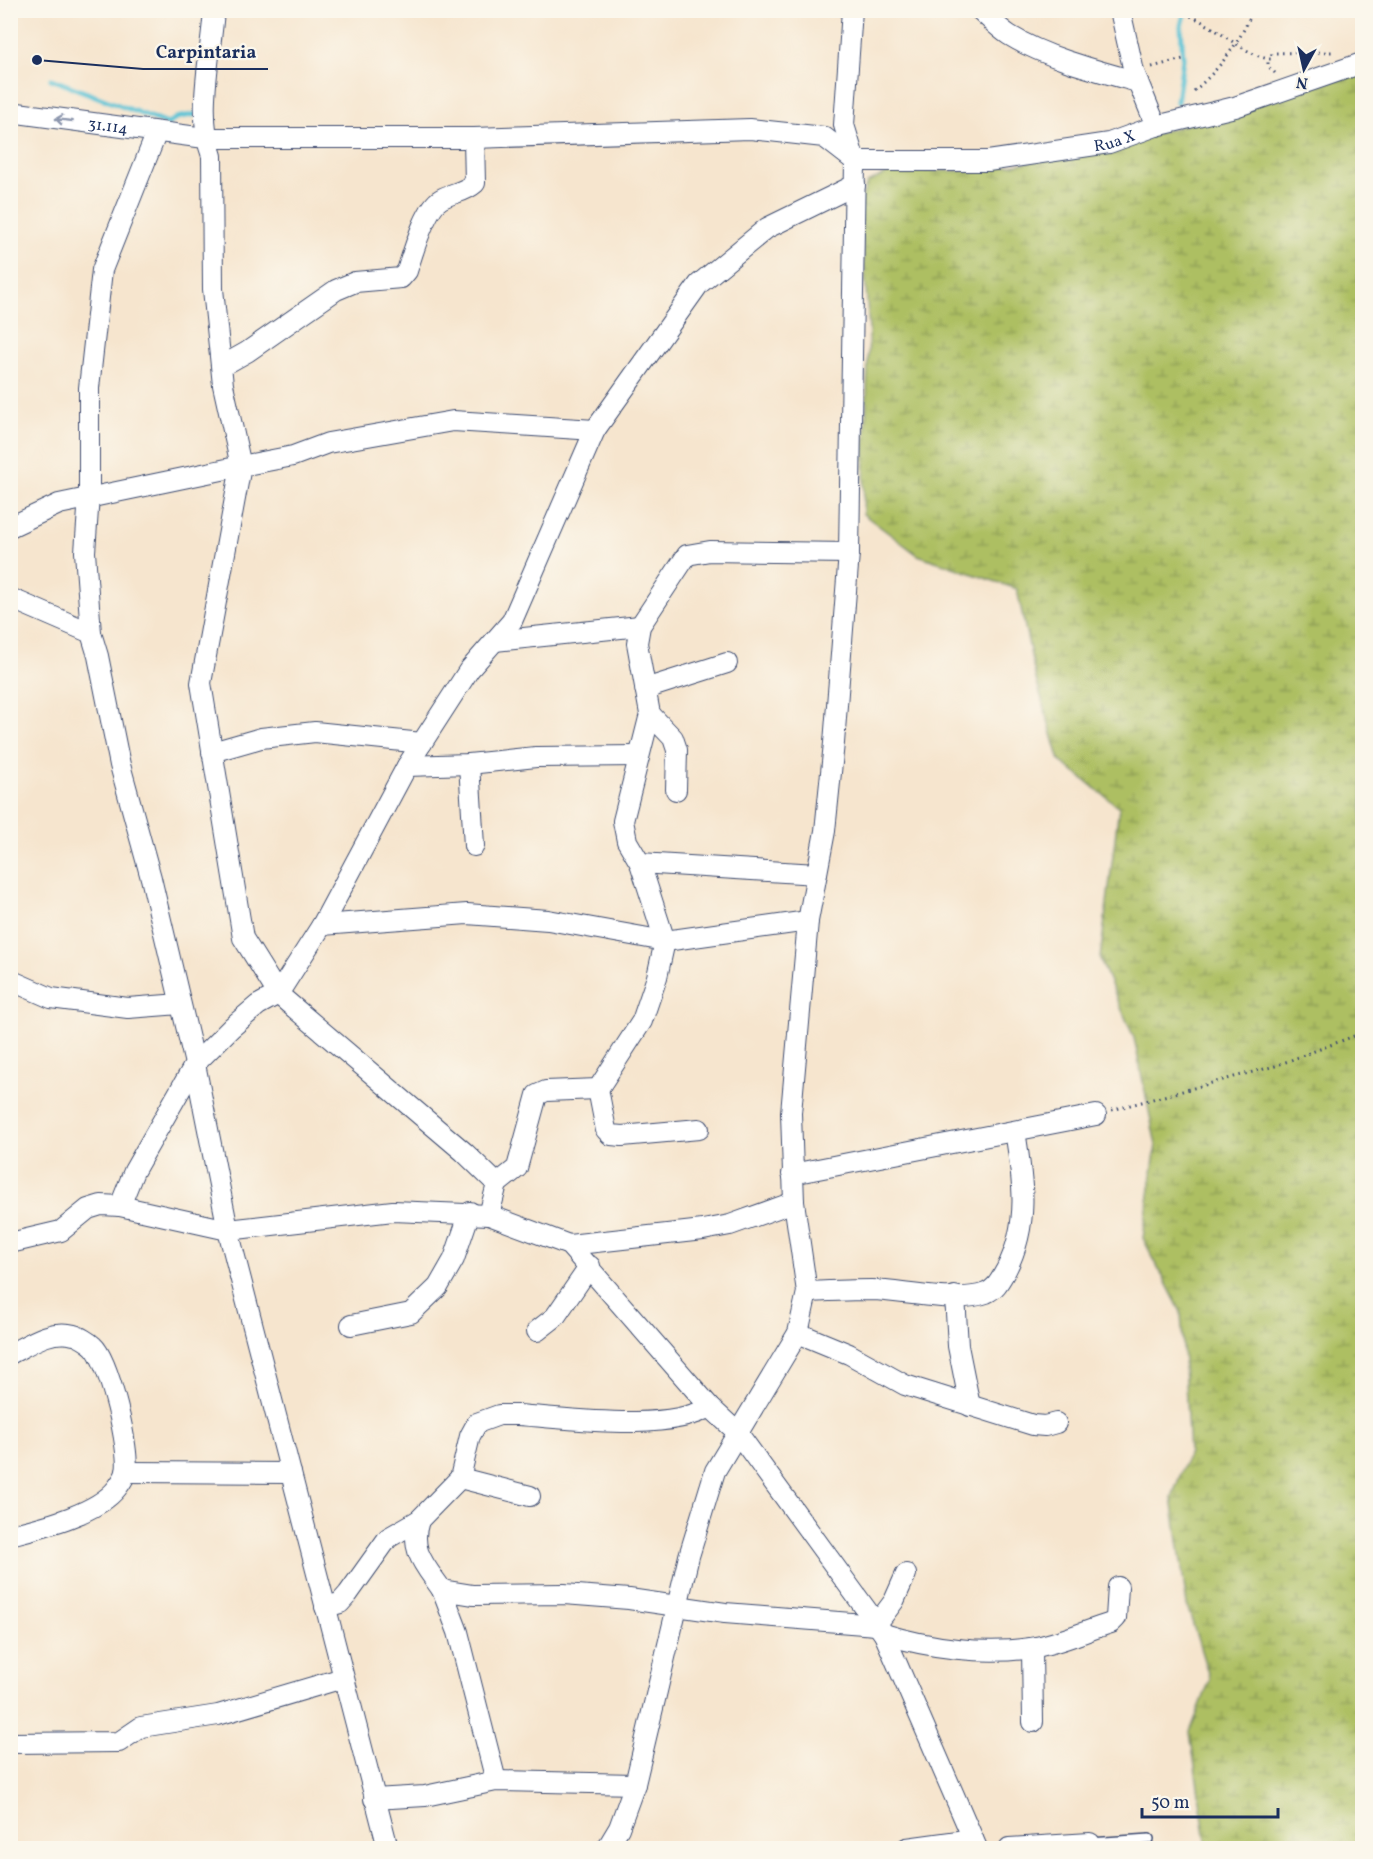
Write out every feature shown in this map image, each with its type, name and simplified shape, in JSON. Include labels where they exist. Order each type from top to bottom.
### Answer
[{"type":"street","points":[[214,10],[205,107],[205,138],[212,156],[213,289],[223,385],[240,466],[201,683],[243,938],[278,993],[464,1152],[496,1184]]},
{"type":"street","points":[[607,1848],[619,1828],[635,1784],[689,1556],[715,1471],[798,1333],[807,1292],[794,1202],[790,1113],[808,921],[825,831],[849,553],[855,161],[844,125],[852,10]]},
{"type":"street","points":[[980,10],[1011,36],[1044,51],[1093,69],[1136,77]]},
{"type":"street","points":[[1120,10],[1136,77],[1156,126]]},
{"type":"street","name":"Rua X","points":[[855,161],[988,161],[1109,143],[1156,126],[1235,107],[1362,63]]},
{"type":"street","name":"31.114","points":[[10,112],[205,138],[474,138],[750,129],[824,137],[855,161]]},
{"type":"street","points":[[157,132],[102,270],[89,388],[89,496],[85,552],[91,633],[98,656],[120,765],[151,878],[195,1065],[228,1230],[388,1848]]},
{"type":"street","points":[[222,366],[247,352],[336,290],[355,282],[401,278],[407,271],[432,208],[440,199],[465,192],[475,183],[474,138]]},
{"type":"street","points":[[120,1206],[134,1171],[195,1065],[232,1027],[278,993],[322,925],[407,766],[469,669],[512,621],[595,430],[699,284],[767,228],[855,185]]},
{"type":"street","points":[[10,527],[59,504],[89,496],[293,456],[328,444],[453,421],[595,430]]},
{"type":"street","points":[[699,1129],[611,1135],[606,1130],[598,1089],[642,1021],[657,977],[665,940],[640,862],[627,842],[622,821],[650,714],[637,643],[640,626],[687,555],[710,551],[849,553]]},
{"type":"street","points":[[10,598],[91,633]]},
{"type":"street","points":[[495,641],[640,626]]},
{"type":"street","points":[[645,689],[727,663]]},
{"type":"street","points":[[650,714],[673,738],[677,750],[676,790]]},
{"type":"street","points":[[212,752],[261,738],[315,732],[422,743]]},
{"type":"street","points":[[407,766],[469,765],[536,757],[639,756]]},
{"type":"street","points":[[469,765],[474,846]]},
{"type":"street","points":[[640,862],[817,874]]},
{"type":"street","points":[[322,925],[467,914],[548,920],[665,940],[808,921]]},
{"type":"street","points":[[10,980],[51,998],[128,1008],[180,1004]]},
{"type":"street","points":[[351,1325],[411,1313],[438,1287],[496,1184],[517,1168],[537,1095],[546,1091],[598,1089]]},
{"type":"street","points":[[792,1174],[1096,1115]]},
{"type":"street","points":[[807,1292],[873,1290],[955,1296],[984,1294],[997,1287],[1019,1239],[1024,1199],[1015,1131]]},
{"type":"street","points":[[10,1243],[61,1231],[95,1207],[120,1206],[228,1230],[393,1211],[480,1214],[569,1245],[704,1230],[730,1224],[794,1202]]},
{"type":"street","points":[[569,1245],[590,1266],[710,1407],[737,1432],[880,1630],[975,1844],[907,1848]]},
{"type":"street","points":[[537,1331],[555,1317],[590,1266]]},
{"type":"street","points":[[955,1296],[958,1346],[970,1406]]},
{"type":"street","points":[[10,1354],[51,1333],[75,1335],[94,1346],[104,1366],[120,1414],[126,1472],[118,1487],[107,1498],[73,1515],[10,1535]]},
{"type":"street","points":[[798,1333],[849,1354],[904,1385],[1033,1425],[1056,1423]]},
{"type":"street","points":[[326,1607],[340,1603],[388,1538],[419,1520],[460,1478],[470,1437],[477,1423],[499,1415],[632,1422],[685,1417],[710,1407]]},
{"type":"street","points":[[126,1472],[291,1473]]},
{"type":"street","points":[[460,1478],[530,1496]]},
{"type":"street","points":[[419,1520],[415,1534],[417,1553],[442,1590],[458,1632],[496,1780]]},
{"type":"street","points":[[880,1630],[906,1574]]},
{"type":"street","points":[[442,1590],[473,1595],[575,1595],[679,1606],[880,1630],[905,1641],[978,1650],[1032,1648],[1111,1623],[1116,1618],[1118,1587]]},
{"type":"street","points":[[1032,1648],[1033,1722]]},
{"type":"street","points":[[10,1743],[119,1742],[141,1727],[218,1715],[344,1678]]},
{"type":"street","points":[[374,1799],[436,1795],[496,1780],[635,1784]]},
{"type":"street","points":[[1009,1848],[1090,1846]]},
{"type":"lane","points":[[1090,1846],[1149,1839]]},
{"type":"path","points":[[1194,91],[1219,69],[1238,44],[1253,10]]},
{"type":"path","points":[[1185,15],[1202,20],[1256,56],[1268,59]]},
{"type":"path","points":[[1268,59],[1271,59],[1272,53],[1339,52]]},
{"type":"path","points":[[1136,77],[1183,59]]},
{"type":"path","points":[[1268,59],[1272,72],[1279,74]]},
{"type":"path","points":[[1096,1115],[1275,1066],[1362,1033]]},
{"type":"green space","points":[[1362,72],[1362,1848],[1207,1848],[1190,1732],[1210,1680],[1187,1605],[1172,1497],[1189,1452],[1181,1312],[1143,1238],[1156,1145],[1134,1038],[1100,959],[1119,807],[1060,761],[1036,679],[1017,589],[918,555],[863,514],[869,330],[860,203],[867,183],[892,171],[972,171],[1120,148],[1158,133]]},
{"type":"waterway","points":[[1177,102],[1183,59],[1181,26],[1185,10]]},
{"type":"waterway","points":[[51,79],[168,124],[176,118],[202,113]]},
{"type":"place","name":"Carpintaria","points":[[37,60]]}]
